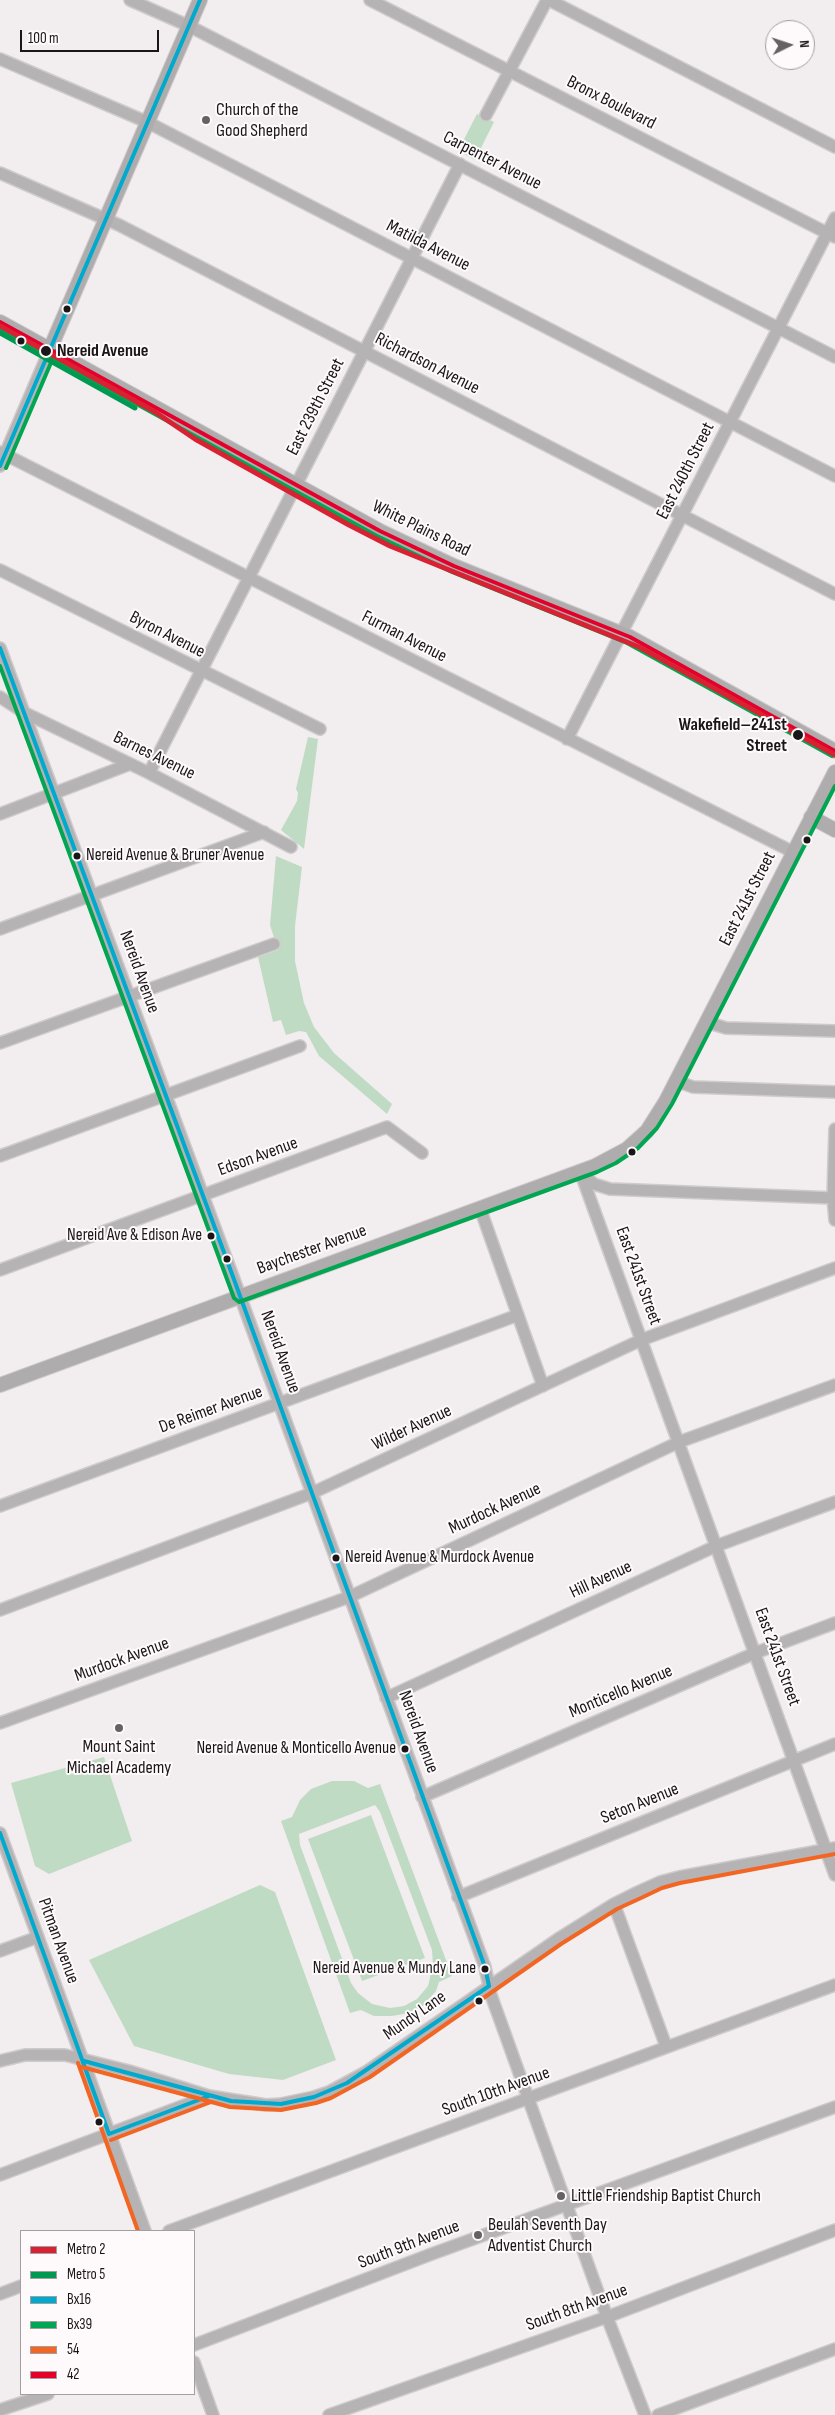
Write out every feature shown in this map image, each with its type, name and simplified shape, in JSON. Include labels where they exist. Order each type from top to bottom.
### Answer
[{"type":"main road","points":[[50,349],[200,0]]},
{"type":"main road","name":"White Plains Road","points":[[0,322],[366,524],[430,556],[621,633],[835,751]]},
{"type":"main road","name":"East 241st Street","points":[[580,1172],[613,1158],[641,1137],[658,1116],[835,772]]},
{"type":"main road","points":[[811,817],[835,830]]},
{"type":"main road","name":"Baychester Avenue","points":[[0,1385],[580,1172]]},
{"type":"street","name":"Carpenter Avenue","points":[[130,0],[189,26],[835,357]]},
{"type":"street","name":"Bronx Boulevard","points":[[370,0],[831,235]]},
{"type":"street","points":[[486,115],[508,70],[548,0],[835,146]]},
{"type":"street","name":"Matilda Avenue","points":[[0,58],[147,122],[835,476]]},
{"type":"street","name":"East 239th Street","points":[[150,773],[460,164]]},
{"type":"street","name":"Richardson Avenue","points":[[0,173],[106,219],[835,594]]},
{"type":"street","name":"East 240th Street","points":[[567,739],[778,328],[831,235],[835,218]]},
{"type":"street","points":[[0,466],[3,453],[50,349]]},
{"type":"street","name":"Furman Avenue","points":[[3,453],[793,852]]},
{"type":"street","name":"Byron Avenue","points":[[0,570],[201,672],[320,729]]},
{"type":"street","name":"Nereid Avenue","points":[[0,648],[312,1493],[485,1967],[489,1986],[607,2317],[645,2415]]},
{"type":"street","name":"Barnes Avenue","points":[[0,698],[24,712],[150,773],[291,847]]},
{"type":"street","points":[[0,814],[130,764]]},
{"type":"street","points":[[0,929],[264,832]]},
{"type":"street","points":[[0,1043],[274,944]]},
{"type":"street","points":[[706,1022],[715,1026],[729,1028],[835,1030]]},
{"type":"street","points":[[0,1156],[300,1046]]},
{"type":"street","points":[[676,1081],[693,1087],[835,1092]]},
{"type":"street","name":"Edson Avenue","points":[[0,1270],[387,1127],[422,1152]]},
{"type":"street","points":[[835,1129],[833,1198],[835,1220]]},
{"type":"street","points":[[580,1172],[594,1184],[610,1188],[833,1198]]},
{"type":"street","name":"East 241st Street","points":[[580,1172],[794,1759],[831,1849],[835,1875]]},
{"type":"street","points":[[480,1208],[543,1386]]},
{"type":"street","name":"Wilder Avenue","points":[[0,1610],[312,1493],[642,1340],[835,1268]]},
{"type":"street","name":"De Reimer Avenue","points":[[0,1506],[518,1316]]},
{"type":"street","name":"Murdock Avenue","points":[[0,1723],[349,1597],[679,1442],[835,1385]]},
{"type":"street","name":"Hill Avenue","points":[[386,1698],[716,1546],[835,1502]]},
{"type":"street","name":"Monticello Avenue","points":[[422,1796],[755,1653],[835,1623]]},
{"type":"street","name":"Seton Avenue","points":[[458,1897],[794,1759],[835,1744]]},
{"type":"street","name":"Pitman Avenue","points":[[1,1837],[146,2230]]},
{"type":"street","name":"Mundy Lane","points":[[0,2061],[25,2055],[53,2054],[129,2071],[209,2096],[266,2105],[294,2102],[330,2092],[366,2072],[489,1986],[614,1904],[660,1882],[679,1876],[831,1849]]},
{"type":"street","points":[[614,1904],[666,2046]]},
{"type":"street","points":[[0,1951],[38,1937]]},
{"type":"street","name":"South 10th Avenue","points":[[172,2230],[529,2100],[666,2046],[835,1985]]},
{"type":"street","points":[[0,2175],[209,2096]]},
{"type":"street","name":"South 9th Avenue","points":[[195,2345],[429,2255],[568,2206],[835,2107]]},
{"type":"street","name":"South 8th Avenue","points":[[329,2415],[607,2317],[835,2230]]},
{"type":"street","points":[[0,2294],[20,2286]]},
{"type":"street","points":[[658,2415],[835,2349]]},
{"type":"street","points":[[195,2365],[213,2415]]},
{"type":"street","points":[[0,2410],[45,2395]]},
{"type":"green space","points":[[477,114],[494,122],[475,160],[458,151]]},
{"type":"green space","points":[[308,737],[318,739],[304,849],[281,830],[297,801],[298,793],[296,789]]},
{"type":"green space","points":[[276,856],[302,867],[295,926],[295,961],[304,1003],[314,1027],[334,1053],[392,1104],[387,1114],[319,1056],[306,1032],[299,1031],[286,1035],[281,1020],[273,1022],[258,957],[278,950],[270,925]]},
{"type":"green space","points":[[104,1757],[132,1841],[49,1874],[35,1866],[11,1783]]},
{"type":"green space","points":[[332,1781],[354,1781],[368,1788],[380,1784],[452,1976],[439,1982],[436,1991],[423,2006],[409,2013],[392,2016],[374,2016],[361,2010],[350,2013],[281,1821],[292,1817],[300,1800],[311,1789]],"holes":[[[375,1805],[380,1812],[432,1950],[433,1965],[428,1986],[417,1999],[404,2006],[390,2008],[372,2004],[358,1993],[351,1983],[300,1845],[299,1834]]]},
{"type":"green space","points":[[371,1815],[425,1958],[362,1981],[308,1839]]},
{"type":"green space","points":[[260,1885],[275,1892],[336,2060],[283,2080],[229,2074],[134,2046],[89,1960]]},
{"type":"railway","points":[[0,321],[354,516],[448,562],[600,625],[639,647]]},
{"type":"metro line","name":"2","points":[[0,326],[155,412],[195,439],[349,525],[390,546],[639,647],[835,755]]},
{"type":"metro line","name":"5","points":[[0,333],[135,408]]},
{"type":"transit line","name":"Bx16","points":[[0,466],[200,0]]},
{"type":"transit line","name":"42","points":[[0,322],[380,531],[454,566],[630,637],[835,751]]},
{"type":"transit line","name":"Bx39","points":[[0,329],[377,536],[452,572],[627,643],[832,756]]},
{"type":"transit line","name":"Bx39","points":[[6,468],[56,351]]},
{"type":"transit line","name":"Bx16","points":[[0,648],[232,1274],[485,1967],[489,1986]]},
{"type":"transit line","name":"Bx39","points":[[0,666],[234,1298],[239,1302],[597,1172],[616,1163],[638,1148],[657,1128],[672,1104],[835,786]]},
{"type":"transit line","name":"Bx16","points":[[0,1833],[109,2134],[209,2096]]},
{"type":"transit line","name":"54","points":[[82,2067],[230,2107],[281,2110],[316,2103],[331,2098],[370,2077],[561,1944],[617,1909],[662,1888],[680,1883],[835,1854]]},
{"type":"transit line","name":"Bx16","points":[[84,2061],[231,2101],[281,2104],[314,2097],[347,2083],[489,1986]]},
{"type":"transit line","name":"54","points":[[78,2063],[138,2230]]},
{"type":"transit line","name":"54","points":[[111,2140],[211,2102]]},
{"type":"place","name":"Church of the Good Shepherd","points":[[206,120]]},
{"type":"place","name":"Nereid Avenue","points":[[46,351]]},
{"type":"place","name":"Wakefield–241st Street","points":[[798,735]]},
{"type":"place","name":"Nereid Avenue & Bruner Avenue","points":[[77,856]]},
{"type":"place","name":"Nereid Ave & Edison Ave","points":[[211,1236]]},
{"type":"place","name":"Nereid Avenue & Murdock Avenue","points":[[336,1558]]},
{"type":"place","name":"Mount Saint Michael Academy","points":[[119,1728]]},
{"type":"place","name":"Nereid Avenue & Monticello Avenue","points":[[405,1749]]},
{"type":"place","name":"Nereid Avenue & Mundy Lane","points":[[485,1969]]},
{"type":"place","name":"Little Friendship Baptist Church","points":[[561,2196]]},
{"type":"place","name":"Beulah Seventh Day Adventist Church","points":[[478,2235]]}]
